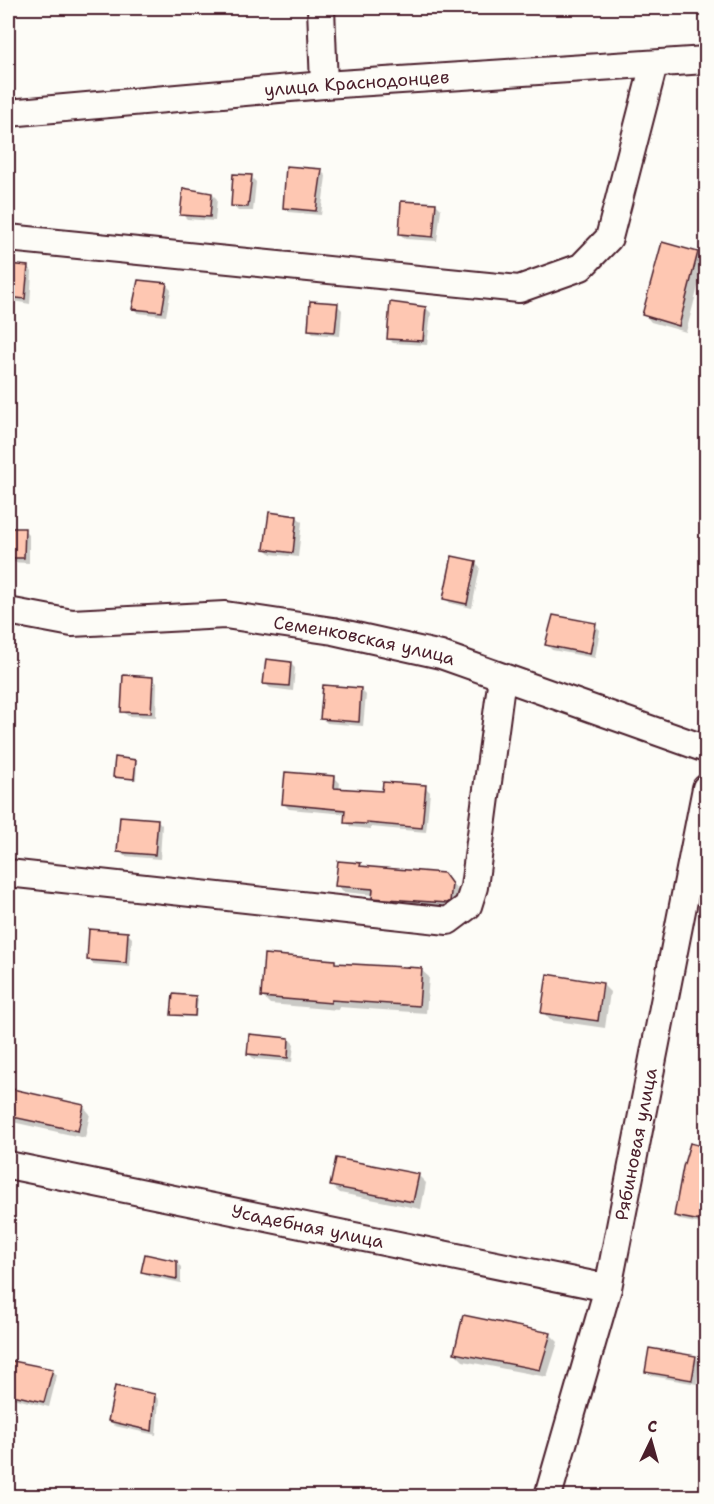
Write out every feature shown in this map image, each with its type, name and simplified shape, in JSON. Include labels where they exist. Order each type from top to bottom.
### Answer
[{"type":"street","points":[[321,8],[324,85]]},
{"type":"street","name":"улица Краснодонцев","points":[[8,113],[324,85],[706,60]]},
{"type":"street","points":[[8,238],[519,289],[581,267],[609,238],[654,64]]},
{"type":"street","name":"Семенковская улица","points":[[8,611],[72,623],[225,615],[333,631],[441,655],[706,749]]},
{"type":"street","points":[[8,873],[448,921],[468,906],[474,887],[502,677]]},
{"type":"street","name":"Рябиновая улица","points":[[548,1497],[608,1288],[706,788]]},
{"type":"street","name":"Усадебная улица","points":[[8,1165],[608,1288]]},
{"type":"building","points":[[286,166],[322,169],[316,211],[283,208]]},
{"type":"building","points":[[233,174],[252,175],[248,207],[231,206]]},
{"type":"building","points":[[183,188],[212,193],[210,217],[180,215]]},
{"type":"building","points":[[401,201],[436,203],[433,237],[399,234]]},
{"type":"building","points":[[662,242],[698,252],[679,326],[642,315]]},
{"type":"building","points":[[8,264],[28,266],[25,299],[8,297]]},
{"type":"building","points":[[138,280],[167,283],[162,312],[132,309]]},
{"type":"building","points":[[310,301],[338,303],[335,332],[308,330]]},
{"type":"building","points":[[390,302],[426,307],[423,341],[387,339]]},
{"type":"building","points":[[269,512],[297,516],[293,553],[264,549]]},
{"type":"building","points":[[8,528],[25,528],[24,558],[8,558]]},
{"type":"building","points":[[452,556],[476,561],[467,604],[443,599]]},
{"type":"building","points":[[553,615],[596,623],[590,654],[545,645]]},
{"type":"building","points":[[266,659],[291,662],[289,686],[263,684]]},
{"type":"building","points":[[123,675],[153,677],[151,713],[121,712]]},
{"type":"building","points":[[323,685],[361,688],[359,722],[320,719]]},
{"type":"building","points":[[115,757],[136,760],[134,779],[113,777]]},
{"type":"building","points":[[285,772],[335,776],[334,788],[382,791],[383,782],[426,785],[422,828],[344,823],[345,810],[282,804]]},
{"type":"building","points":[[120,816],[158,819],[155,855],[117,852]]},
{"type":"building","points":[[338,861],[361,863],[360,866],[444,873],[452,884],[450,901],[447,903],[372,898],[373,889],[335,886]]},
{"type":"building","points":[[89,929],[128,932],[126,963],[87,960]]},
{"type":"building","points":[[264,954],[335,960],[335,963],[422,968],[419,1006],[331,1000],[331,1003],[261,997]]},
{"type":"building","points":[[547,974],[603,983],[598,1021],[541,1013]]},
{"type":"building","points":[[173,994],[196,996],[195,1016],[171,1015]]},
{"type":"building","points":[[249,1034],[289,1038],[288,1058],[247,1054]]},
{"type":"building","points":[[8,1088],[84,1105],[78,1131],[8,1116]]},
{"type":"building","points":[[690,1143],[706,1147],[706,1222],[674,1216]]},
{"type":"building","points":[[336,1158],[419,1174],[413,1202],[330,1186]]},
{"type":"building","points":[[145,1254],[177,1261],[177,1279],[141,1272]]},
{"type":"building","points":[[463,1315],[551,1333],[540,1370],[454,1353]]},
{"type":"building","points":[[649,1348],[696,1356],[692,1380],[645,1372]]},
{"type":"building","points":[[8,1360],[53,1369],[44,1402],[8,1394]]},
{"type":"building","points":[[115,1386],[155,1394],[152,1431],[108,1421]]}]
